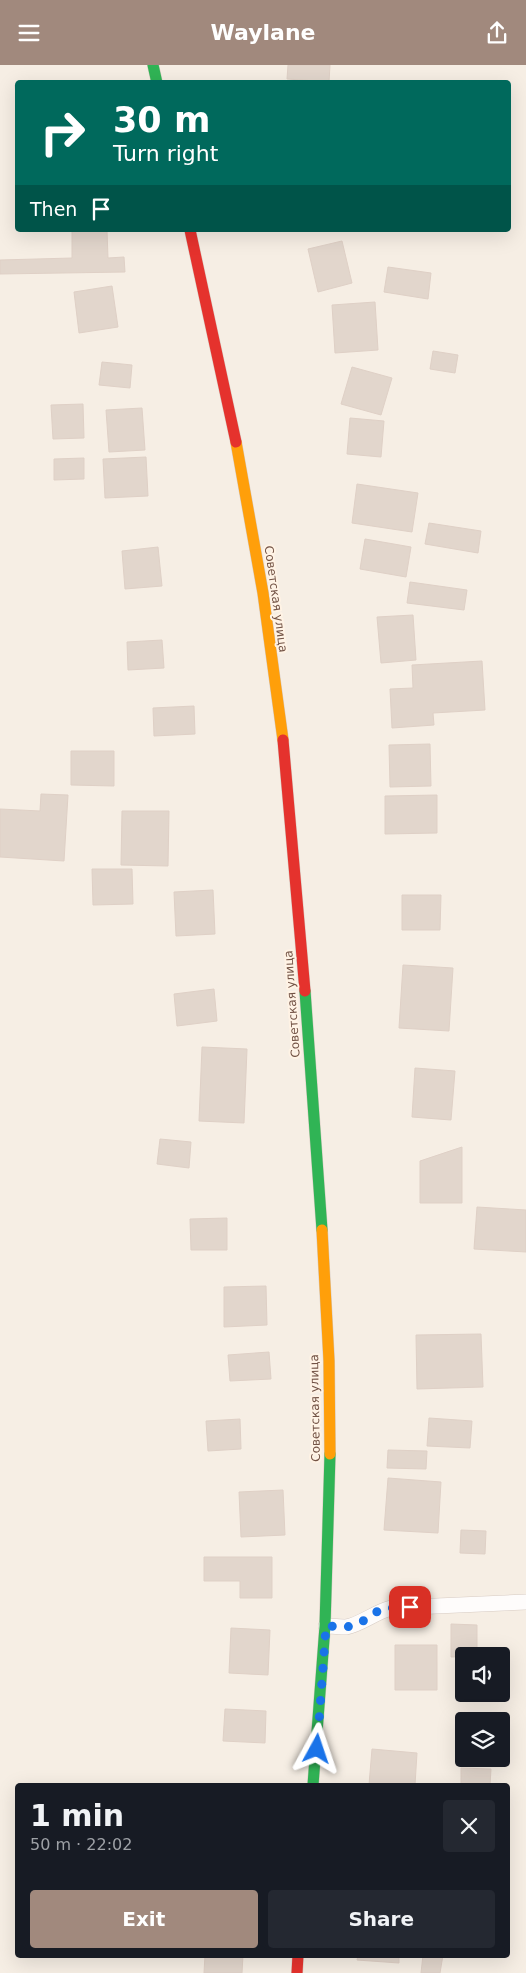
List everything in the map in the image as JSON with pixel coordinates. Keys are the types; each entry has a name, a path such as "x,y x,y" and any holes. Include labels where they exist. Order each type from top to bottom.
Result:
{"main road":[{"path":"153,65 156,80"},
{"name":"Советская улица","path":"190,232 247,503 262,586 292,821 316,1146 329,1362 330,1484 326,1626 313,1783"},
{"path":"297,1973 298,1958"}],"lane":[{"path":"326,1626 347,1627 360,1623 378,1611 391,1608 526,1602"}],"building":[{"path":"288,65 330,65 329,80 287,79"},
{"path":"72,232 107,232 108,258 124,257 125,272 0,274 0,260 72,258"},
{"path":"342,241 352,283 318,292 308,249"},
{"path":"388,267 431,273 428,299 384,292"},
{"path":"112,286 118,327 79,333 74,292"},
{"path":"375,302 378,350 335,353 332,305"},
{"path":"433,351 458,355 455,373 430,369"},
{"path":"102,362 132,365 130,388 99,385"},
{"path":"352,367 392,378 381,415 341,404"},
{"path":"83,404 84,438 53,439 51,405"},
{"path":"142,408 145,450 109,452 106,410"},
{"path":"350,418 384,421 381,457 347,454"},
{"path":"146,457 148,496 105,498 103,459"},
{"path":"84,458 84,479 54,480 54,459"},
{"path":"357,484 418,493 412,532 352,523"},
{"path":"429,523 481,531 478,553 425,544"},
{"path":"365,539 411,547 406,577 360,569"},
{"path":"158,547 162,586 125,589 122,551"},
{"path":"410,582 467,590 464,610 407,603"},
{"path":"413,615 416,660 381,663 377,617"},
{"path":"162,640 164,668 128,670 127,642"},
{"path":"482,661 485,710 433,713 434,725 392,728 390,689 413,688 412,665"},
{"path":"194,706 195,734 154,736 153,708"},
{"path":"430,744 431,786 390,787 389,745"},
{"path":"71,751 114,751 114,786 71,785"},
{"path":"41,794 68,795 64,861 0,857 0,809 40,811"},
{"path":"437,795 437,833 385,834 385,796"},
{"path":"122,811 169,811 168,866 121,865"},
{"path":"92,869 132,869 133,904 93,905"},
{"path":"213,890 215,934 176,936 174,892"},
{"path":"402,895 441,895 440,930 402,930"},
{"path":"403,965 453,968 449,1031 399,1028"},
{"path":"214,989 217,1021 177,1026 174,994"},
{"path":"202,1047 247,1049 244,1123 199,1121"},
{"path":"415,1068 455,1071 451,1120 412,1117"},
{"path":"160,1139 191,1142 189,1168 157,1164"},
{"path":"462,1147 462,1203 420,1203 420,1161"},
{"path":"477,1207 526,1210 526,1252 474,1249"},
{"path":"227,1218 227,1250 191,1250 190,1219"},
{"path":"266,1286 267,1325 224,1327 224,1287"},
{"path":"481,1334 483,1387 417,1389 416,1335"},
{"path":"269,1352 271,1379 230,1381 228,1355"},
{"path":"429,1418 472,1421 470,1448 427,1446"},
{"path":"240,1419 241,1449 208,1451 206,1421"},
{"path":"388,1450 427,1451 426,1469 387,1468"},
{"path":"388,1478 441,1482 438,1533 384,1530"},
{"path":"283,1490 285,1535 241,1537 239,1492"},
{"path":"461,1530 486,1531 485,1554 460,1553"},
{"path":"204,1557 272,1557 272,1598 240,1598 240,1581 204,1581"},
{"path":"451,1624 477,1625 477,1647 455,1647 455,1657 451,1657"},
{"path":"231,1628 270,1630 268,1675 229,1673"},
{"path":"395,1645 437,1645 437,1690 395,1690"},
{"path":"225,1709 266,1711 265,1743 223,1741"},
{"path":"372,1749 417,1753 415,1783 369,1783"},
{"path":"461,1768 491,1769 490,1783 461,1783"},
{"path":"205,1958 243,1958 242,1973 204,1973"},
{"path":"357,1958 399,1958 399,1963 357,1960"},
{"path":"423,1958 442,1958 440,1973 421,1973"}],"traffic: fast":[{"path":"153,65 156,80"},
{"path":"305,991 322,1230"},
{"path":"313,1783 325,1626 330,1454"}],"traffic: slow":[{"path":"236,442 263,593 283,740"},
{"path":"322,1230 329,1361 330,1454"}],"traffic: jam":[{"path":"190,232 236,442"},
{"path":"283,740 305,991"},
{"path":"297,1973 298,1958"}],"route":[{"path":"317,1749 326,1626 347,1627 360,1623 378,1611 410,1607"}]}
